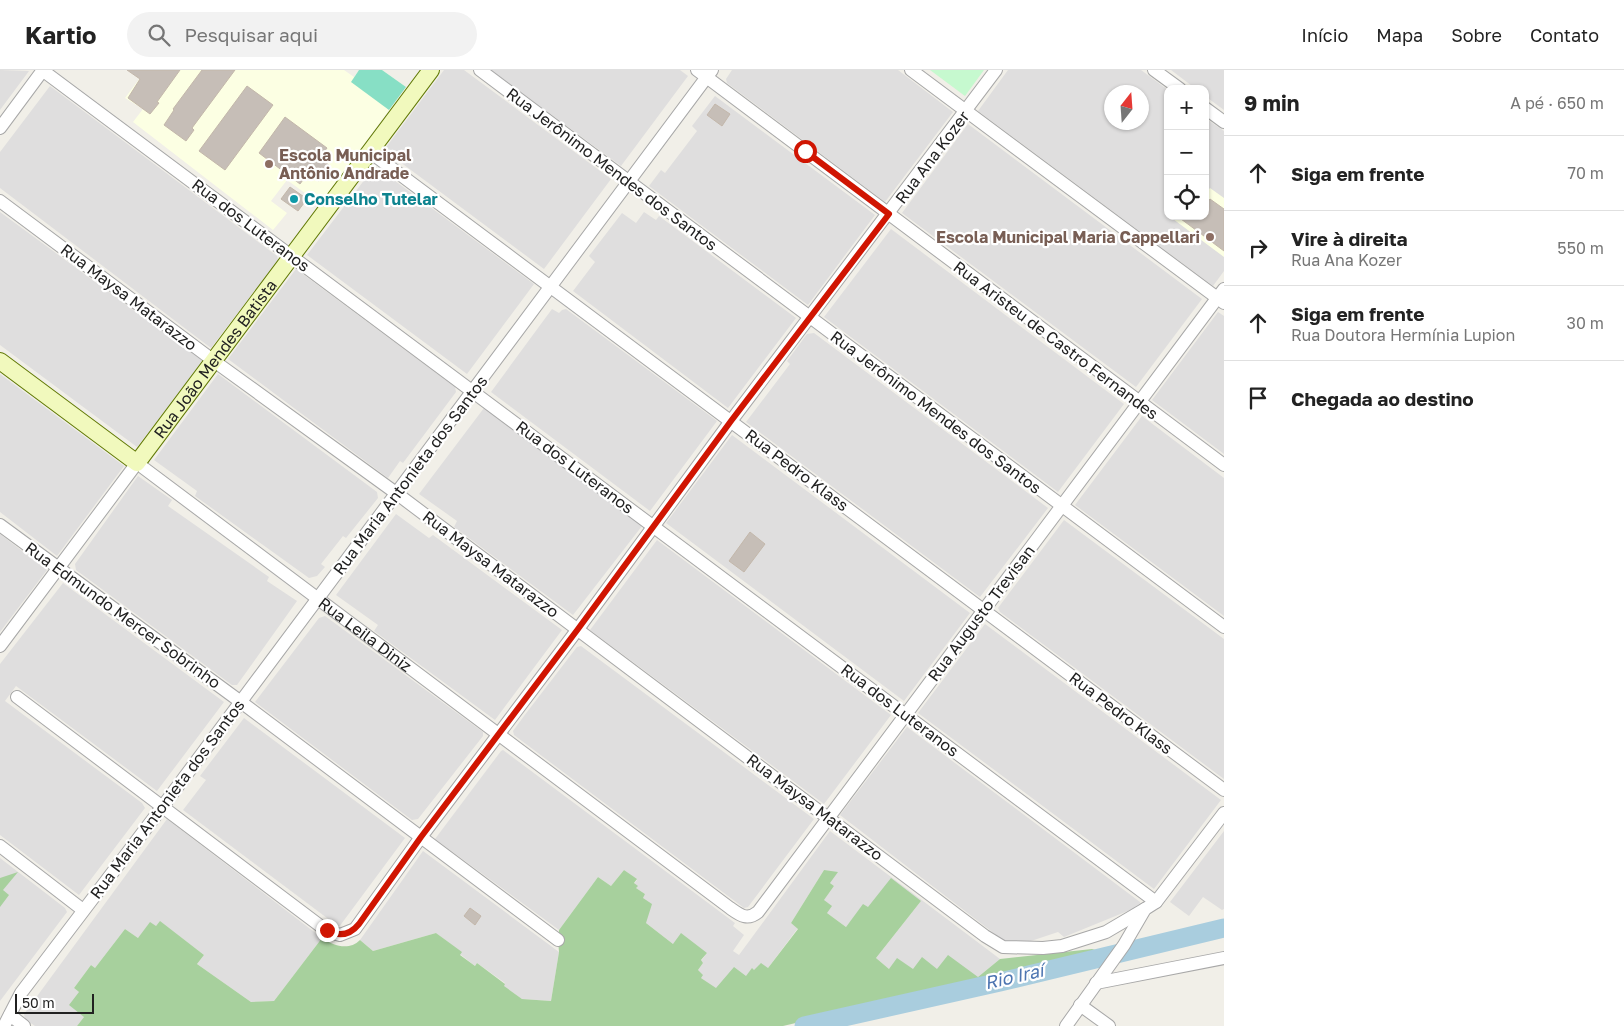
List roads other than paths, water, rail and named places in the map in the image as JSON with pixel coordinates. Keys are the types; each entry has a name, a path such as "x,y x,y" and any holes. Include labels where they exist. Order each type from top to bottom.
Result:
{"street":[{"path":"0,128 42,70"},
{"name":"Rua dos Luteranos","path":"42,70 905,714 1151,905"},
{"name":"Rua João Mendes Batista","path":"0,646 431,70"},
{"name":"Rua Jerônimo Mendes dos Santos","path":"480,70 1224,627"},
{"path":"911,70 1222,297"},
{"name":"Rua Ana Kozer","path":"163,806 327,930 334,934 345,934 355,929 421,837 578,629 731,421 996,70"},
{"path":"1154,70 1175,85"},
{"name":"Rua Maria Antonieta dos Santos","path":"7,1020 21,993 473,391 628,181 705,72"},
{"name":"Rua Aristeu de Castro Fernandes","path":"705,72 889,214 1224,465"},
{"path":"1209,111 1224,122"},
{"name":"Rua Pedro Klass","path":"370,152 1224,790"},
{"name":"Rua Maysa Matarazzo","path":"0,201 214,361 396,493 985,936 1003,947 1043,948 1062,946 1106,932 1151,905"},
{"name":"Rua Augusto Trevisan","path":"730,908 745,917 752,916 758,912 1061,506 1222,297"},
{"name":"Rua Leila Diniz","path":"0,361 319,598 730,908"},
{"name":"Rua Edmundo Mercer Sobrinho","path":"0,525 241,702 558,940"},
{"path":"17,697 163,806"},
{"path":"1066,1026 1151,905 1224,813"},
{"path":"0,846 83,910"},
{"path":"1096,983 1224,958"},
{"path":"1080,1005 1109,1026"},
{"path":"7,1020 24,1026"}],"waterway":[{"name":"Rio Iraí","path":"804,1026 1000,982 1224,928"}],"place":[{"name":"Escola Municipal Antônio Andrade","path":"269,164"},
{"name":"Conselho Tutelar","path":"294,199"},
{"name":"Escola Municipal Maria Cappellari","path":"1210,237"}]}
